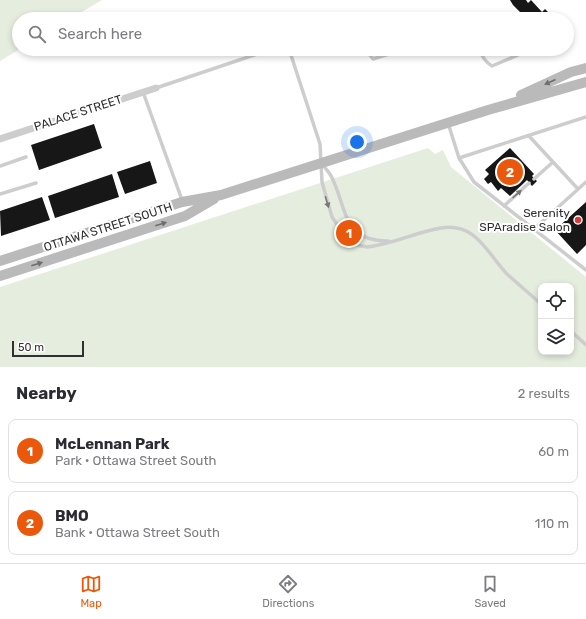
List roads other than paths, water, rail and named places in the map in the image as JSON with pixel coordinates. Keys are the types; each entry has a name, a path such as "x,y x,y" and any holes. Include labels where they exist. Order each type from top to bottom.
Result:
{"main road":[{"name":"OTTAWA STREET SOUTH","path":"488,110 571,72 586,68"},
{"name":"OTTAWA STREET SOUTH","path":"0,261 182,202 221,195 322,164 448,122 586,82"},
{"name":"OTTAWA STREET SOUTH","path":"0,276 184,216 221,195"}],"street":[{"name":"PALACE STREET","path":"0,139 156,88"}],"lane":[{"path":"156,88 251,56"},
{"path":"291,56 320,144 322,182 330,211 338,228 346,238 362,247 373,246 443,228 468,231 484,245 506,273 538,301"},
{"path":"371,56 373,59 383,56"},
{"path":"482,56 486,62 492,66 516,56"},
{"path":"143,92 182,202"},
{"path":"459,158 586,117"},
{"path":"448,122 459,158 474,182 586,270"},
{"path":"529,136 578,189"},
{"path":"0,166 26,157"},
{"path":"534,179 553,162"},
{"path":"322,164 333,179 344,213 351,226 356,231 369,238 391,241"},
{"path":"534,229 586,182"},
{"path":"0,194 36,183"},
{"path":"504,206 530,183"},
{"path":"574,334 586,345"}],"place":[{"name":"BMO","path":"510,172"},
{"name":"Serenity SPAradise Salon","path":"578,220"},
{"name":"McLennan Park","path":"349,233"}]}
